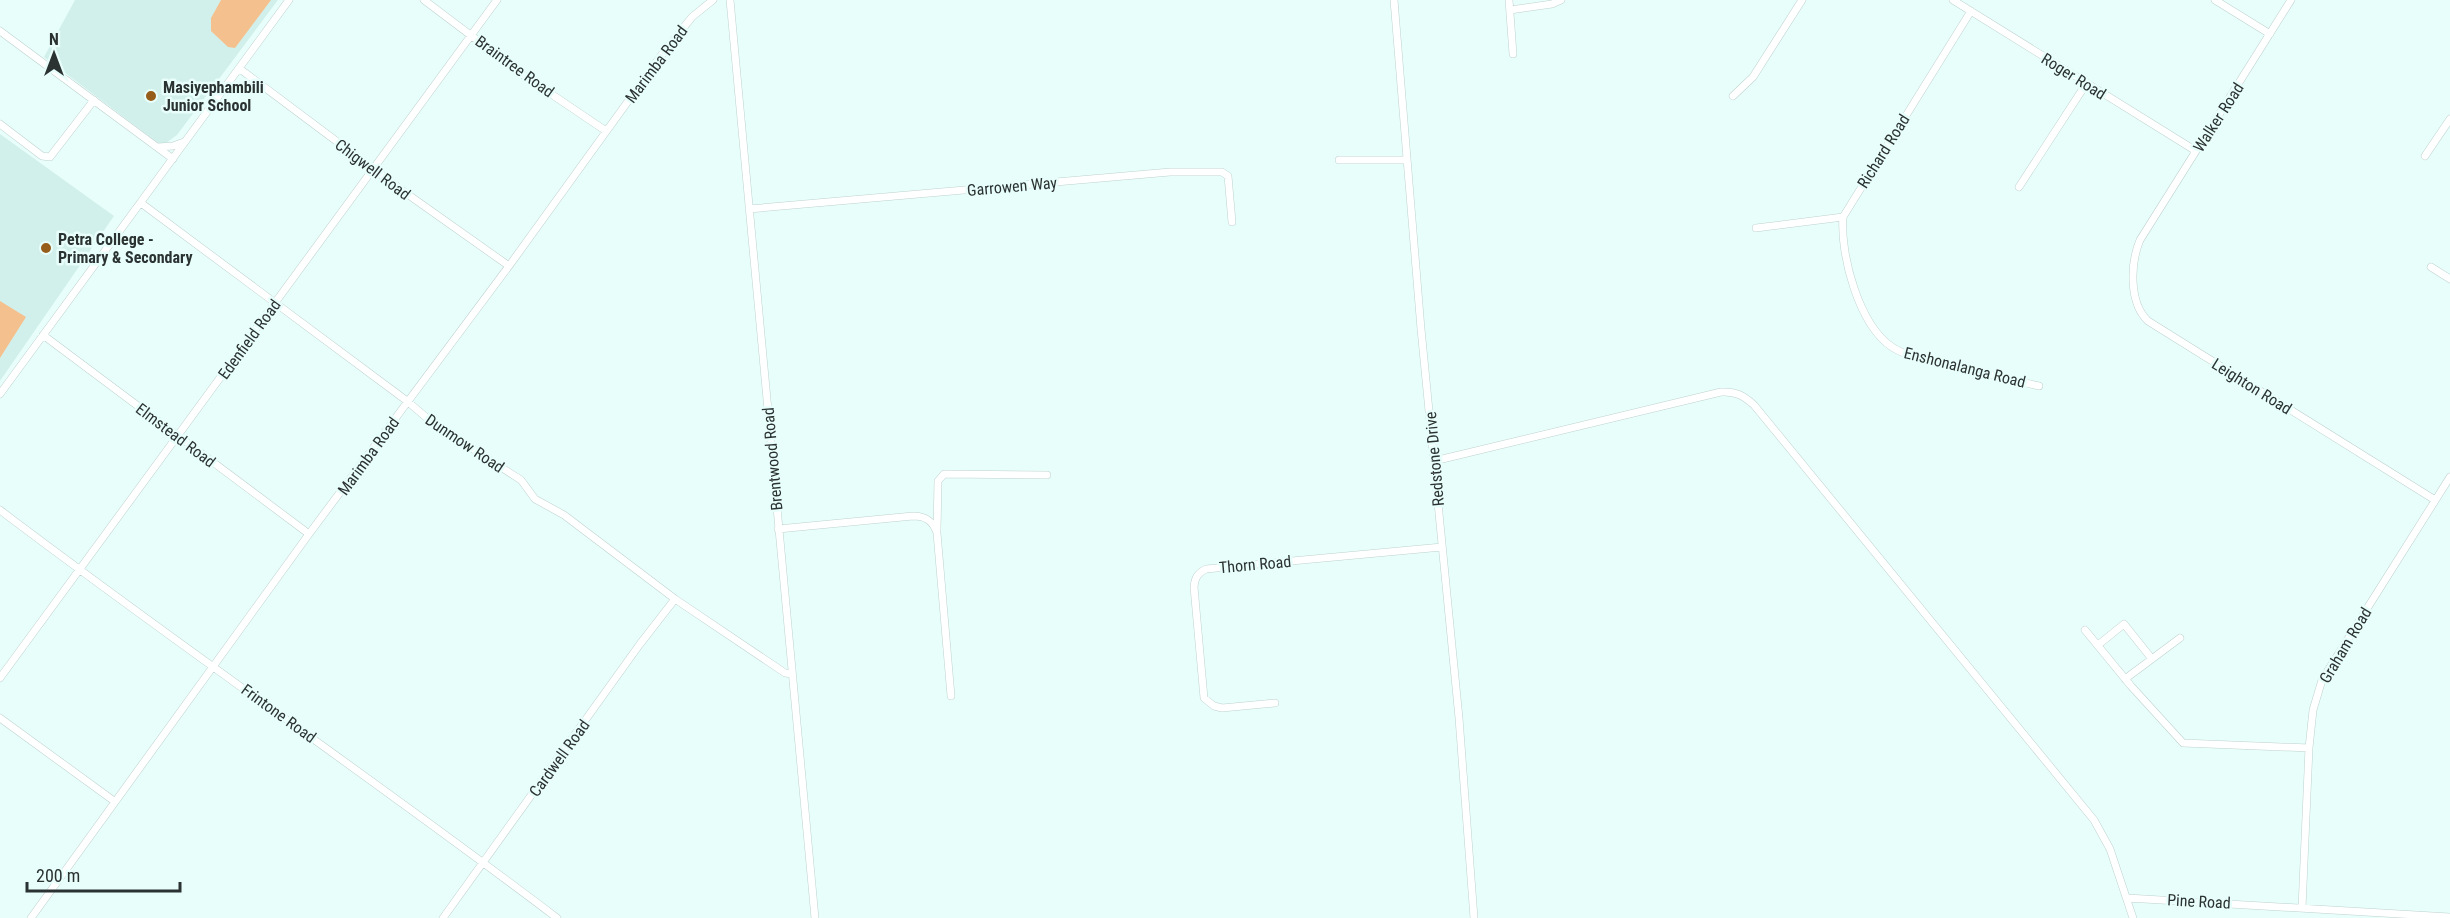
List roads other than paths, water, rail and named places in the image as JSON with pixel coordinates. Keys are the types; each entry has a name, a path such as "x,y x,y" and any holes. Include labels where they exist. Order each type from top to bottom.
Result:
{"street":[{"path":"0,394 289,0"},
{"name":"Braintree Road","path":"424,0 526,77 606,131"},
{"name":"Edenfield Road","path":"0,678 497,0"},
{"name":"Marimba Road","path":"31,918 309,534 509,266 606,131 692,17 713,0"},
{"name":"Brentwood Road","path":"730,0 814,918"},
{"name":"Redstone Drive","path":"1394,0 1406,160 1459,718 1474,918"},
{"path":"1509,0 1513,54"},
{"path":"1510,10 1552,4 1562,0"},
{"path":"1733,96 1753,77 1802,0"},
{"name":"Roger Road","path":"1953,0 2196,151"},
{"path":"2215,0 2270,34"},
{"name":"Walker Road","path":"2144,234 2291,0"},
{"name":"Richard Road","path":"1843,217 1971,11"},
{"path":"0,31 173,159"},
{"name":"Chigwell Road","path":"240,69 444,221 509,266"},
{"path":"2019,187 2086,84"},
{"path":"0,124 42,156 50,157 94,99"},
{"path":"2425,156 2450,119"},
{"path":"158,147 173,146 184,142"},
{"path":"1339,160 1406,160"},
{"name":"Garrowen Way","path":"749,209 1170,172 1222,172 1228,176 1232,222"},
{"name":"Dunmow Road","path":"141,203 408,401 434,424 521,480 535,499 564,514 675,599 785,673 792,674"},
{"path":"1756,228 1843,217"},
{"name":"Enshonalanga Road","path":"1843,217 1843,237 1851,280 1864,310 1885,341 1905,354 2039,386"},
{"name":"Leighton Road","path":"2144,234 2136,253 2134,283 2141,315 2435,500"},
{"path":"2431,267 2450,279"},
{"name":"Elmstead Road","path":"43,335 309,534"},
{"path":"1434,461 1721,392 1736,393 1742,396 1754,405 2094,820 2110,849 2133,918"},
{"path":"951,696 937,533 938,481 944,474 1047,475"},
{"name":"Graham Road","path":"2302,908 2309,748 2313,710 2322,680 2450,477"},
{"name":"Frintone Road","path":"0,510 79,570 484,862 557,918"},
{"path":"778,529 918,516 933,523 937,533"},
{"name":"Thorn Road","path":"1275,703 1222,708 1207,702 1204,698 1194,587 1201,571 1442,547"},
{"name":"Cardwell Road","path":"443,918 640,644 675,599"},
{"path":"2098,645 2124,624 2152,659"},
{"path":"2085,630 2125,679 2183,743 2309,748"},
{"path":"2125,679 2180,638"},
{"path":"0,718 114,801"},
{"name":"Pine Road","path":"2127,898 2450,917"}],"place":[{"name":"Masiyephambili Junior School","path":"151,96"},
{"name":"Petra College - Primary & Secondary","path":"46,248"}]}
